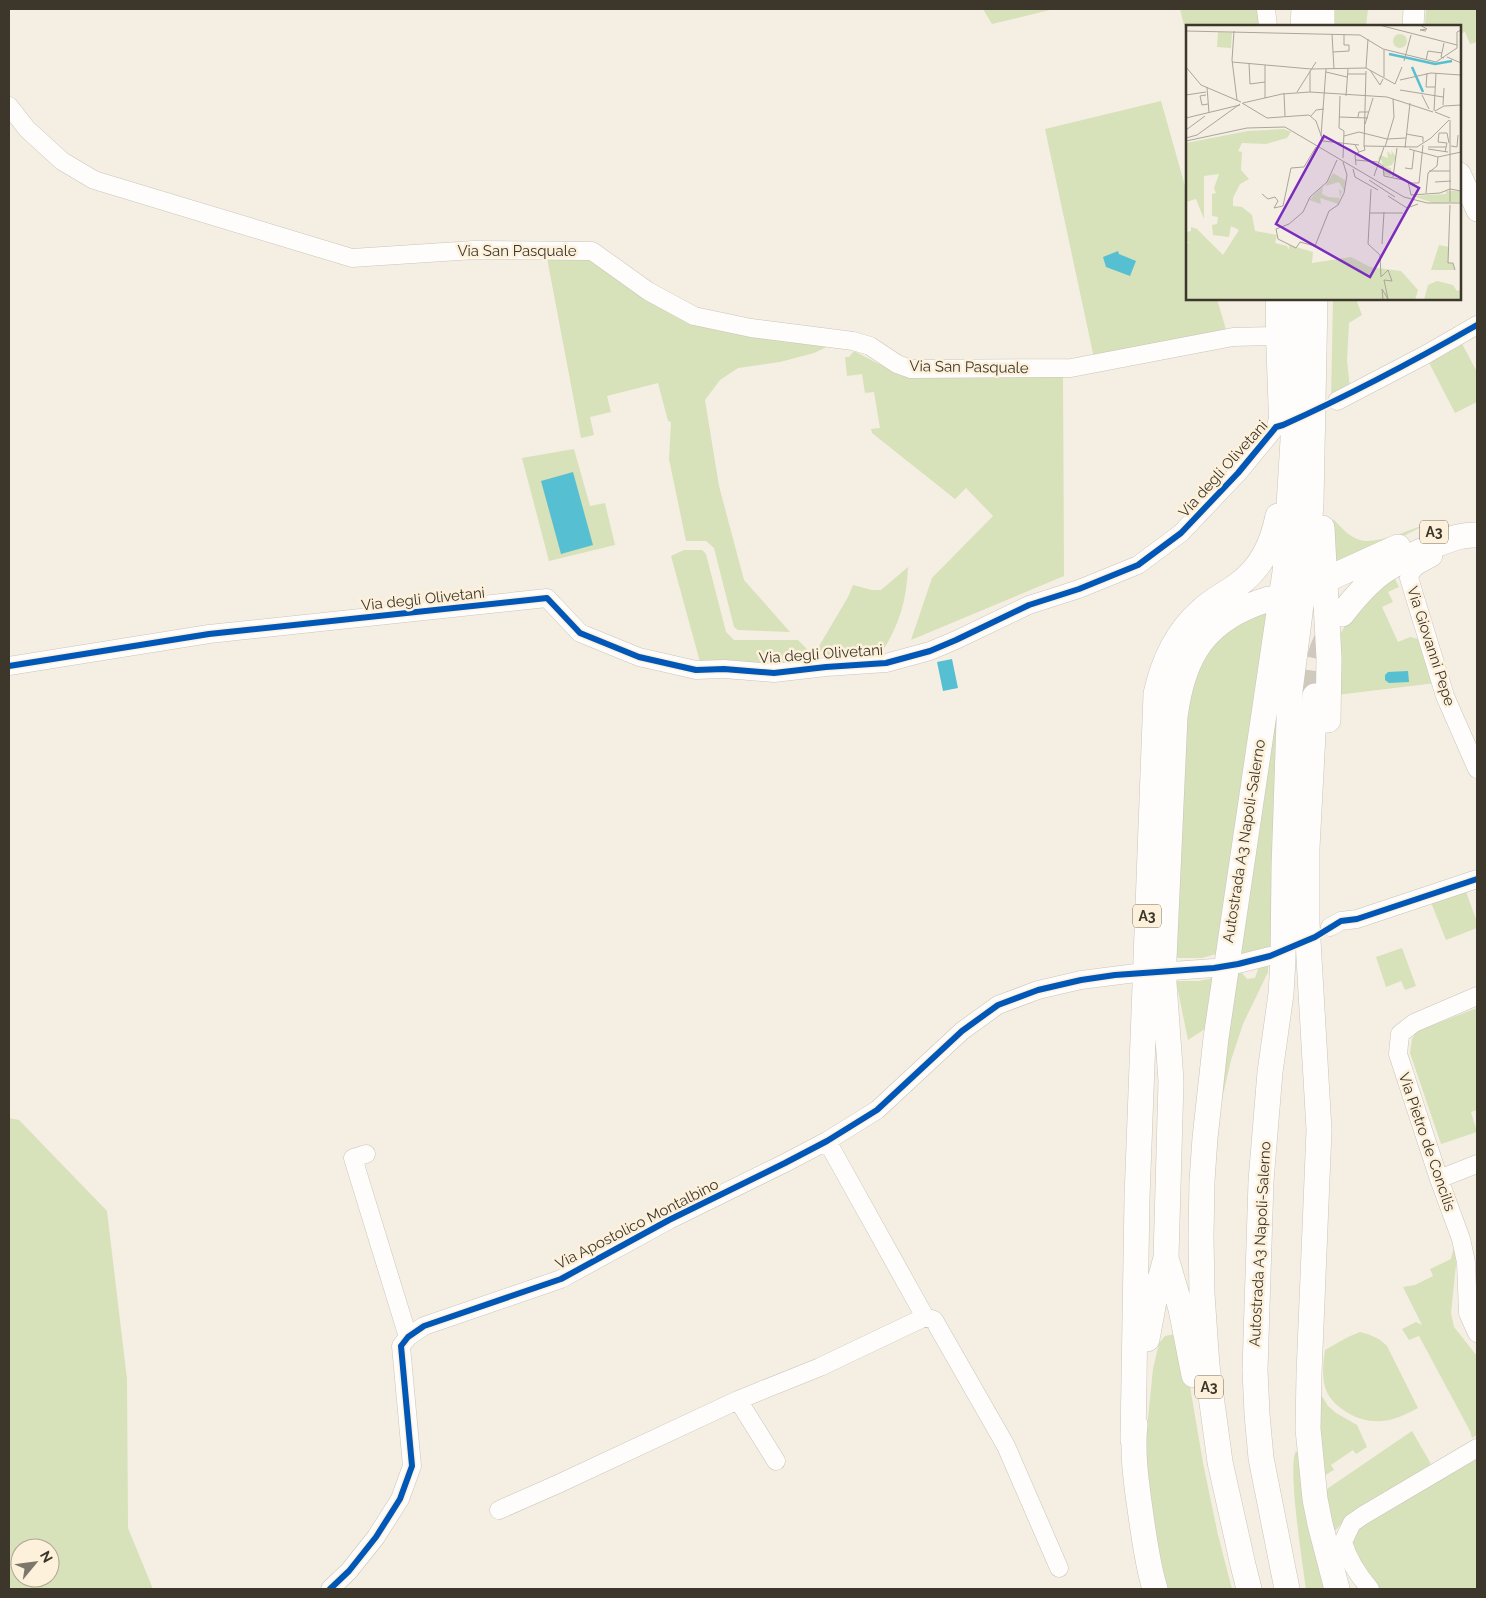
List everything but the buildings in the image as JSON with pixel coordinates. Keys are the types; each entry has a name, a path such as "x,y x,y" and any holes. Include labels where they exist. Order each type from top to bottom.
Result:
{"highway":[{"path":"1303,25 1304,9"},
{"path":"1322,9 1322,25"},
{"name":"Autostrada A3 Napoli-Salerno","path":"1250,1589 1220,1462 1207,1366 1200,1236 1205,1138 1216,1038 1285,572 1284,431 1296,300"},
{"name":"Autostrada A3 Napoli-Salerno","path":"1287,1589 1261,1458 1255,1370 1261,1182 1270,1072 1281,994 1276,958 1284,868 1289,715 1292,671 1306,566 1311,503 1315,300"},
{"path":"1308,909 1315,879 1324,815 1330,698 1322,530 1325,383 1321,300"},
{"name":"A3","path":"1155,1589 1147,1557 1133,1440 1137,1198 1156,694 1162,670 1178,637 1200,611 1240,584 1262,560 1275,531 1284,475 1284,431"},
{"name":"A3","path":"1332,576 1438,530 1454,525 1477,523"},
{"name":"A3","path":"1342,614 1368,583 1402,559 1459,536 1477,534"},
{"name":"A3","path":"1133,1440 1148,1330 1166,1258 1171,1081 1164,967 1174,727 1178,692 1183,674 1193,654 1210,632 1230,615 1255,603 1269,599"},
{"path":"1315,696 1307,848 1308,955 1319,1130 1308,1429 1317,1508 1337,1589"},
{"path":"1276,958 1307,848"},
{"name":"A3","path":"1166,1258 1189,1345 1222,1527 1243,1589"}],"main road":[{"path":"1413,25 1414,9"},
{"path":"1461,175 1477,211"}],"street":[{"path":"1266,9 1268,25"},
{"name":"Via San Pasquale","path":"9,106 27,129 62,161 94,180 352,258 474,250 592,251 648,291 694,316 751,328 853,341 870,346 897,364 911,369 1071,368 1233,337 1274,336"},
{"path":"1275,300 1274,336 1278,418 1284,431"},
{"path":"1337,401 1425,355 1477,325"},
{"name":"Via degli Olivetani","path":"9,666 209,634 547,598 580,633 639,657 696,670 724,669 774,674 886,664 930,651 1029,605 1079,589 1138,565 1188,526 1238,473 1284,431"},
{"name":"Via Giovanni Pepe","path":"1450,539 1439,554 1414,567 1409,578 1445,696 1477,769"},
{"path":"1330,927 1341,921 1357,919 1477,879"},
{"path":"1238,964 1276,958"},
{"path":"1172,971 1214,968"},
{"name":"Via Apostolico Montalbino","path":"408,1337 424,1326 561,1278 669,1220 827,1141 877,1110 962,1031 998,1005 1038,990 1081,980 1136,973"},
{"name":"Via Pietro de Concilis","path":"1477,996 1414,1023 1400,1034 1398,1054 1461,1240 1466,1262 1468,1313 1477,1333"},
{"path":"827,1141 925,1317 934,1320 1006,1446 1059,1568"},
{"path":"330,1589 349,1571 376,1537 400,1499 412,1466 401,1346 408,1337 353,1158 366,1154"},
{"path":"1439,1179 1477,1164"},
{"path":"499,1510 738,1400 820,1367 925,1317"},
{"path":"738,1400 776,1461"},
{"path":"1370,1589 1359,1576 1346,1554 1343,1542 1352,1524 1362,1516 1477,1448"}],"green space":[{"path":"983,9 1054,9 992,24"},
{"path":"1180,9 1258,9 1261,25 1186,25 1186,33"},
{"path":"1333,9 1368,9 1366,25 1333,25"},
{"path":"1426,9 1477,9 1477,42 1470,44 1465,32 1461,34 1461,25 1425,25"},
{"path":"1161,101 1186,189 1186,300 1217,300 1227,333 1094,358 1045,129"},
{"path":"547,258 590,258 703,327 833,344 814,353 780,362 738,368 720,380 705,400 719,486 744,580 790,632 738,630 734,627 714,548 706,541 686,541 669,459 671,422 668,421 658,383 607,396 611,412 590,417 594,435 581,438"},
{"path":"1333,300 1356,300 1362,315 1349,323 1347,360 1350,389 1331,399"},
{"path":"1458,336 1477,372 1477,402 1455,413 1425,355"},
{"path":"854,351 902,376 952,373 1063,374 1064,576 911,640 932,578 993,516 966,488 955,499 872,433 871,429 880,428 874,392 865,393 862,374 847,376 845,357 849,357"},
{"path":"574,449 590,506 605,503 615,545 549,561 522,458"},
{"path":"1333,519 1352,537 1367,541 1386,538 1431,522 1337,570"},
{"path":"684,550 702,550 706,554 726,632 734,640 798,640 813,655 809,660 780,665 700,662 671,556"},
{"path":"908,567 906,590 901,612 893,633 881,653 827,657 818,648 853,585 872,590 881,590"},
{"path":"1394,577 1399,587 1388,592 1393,602 1382,607 1398,642 1410,637 1422,640 1436,683 1336,695 1340,635 1357,610"},
{"path":"1269,608 1216,954 1202,958 1172,958 1186,724 1194,679 1210,649 1233,625"},
{"path":"1273,710 1281,711 1271,949 1253,957 1237,953"},
{"path":"1465,889 1477,922 1477,928 1446,940 1430,900"},
{"path":"1402,948 1416,986 1405,990 1401,981 1386,987 1376,957"},
{"path":"1268,961 1268,972 1243,1024 1231,1060 1222,1099 1220,1099 1234,974 1241,972 1247,979 1255,978 1258,969"},
{"path":"1213,978 1205,1029 1188,1040 1176,981 1199,981"},
{"path":"1477,1008 1477,1110 1471,1112 1477,1132 1441,1144 1410,1053 1412,1039 1417,1031"},
{"path":"9,1118 19,1120 107,1211 127,1379 128,1528 153,1589 9,1589"},
{"path":"1455,1243 1456,1265 1451,1313 1454,1327 1477,1356 1477,1435 1472,1438 1419,1336 1409,1340 1402,1329 1416,1322 1422,1325 1403,1287 1415,1285 1433,1276 1430,1269 1451,1259"},
{"path":"1360,1332 1375,1337 1387,1346 1418,1408 1391,1419 1373,1421 1364,1420 1352,1415 1332,1400 1323,1378 1325,1350"},
{"path":"1175,1334 1184,1351 1203,1463 1218,1535 1232,1589 1167,1589 1164,1580 1153,1518 1145,1448 1153,1369 1159,1343 1165,1336"},
{"path":"1317,1388 1328,1406 1357,1425 1367,1447 1356,1454 1353,1450 1331,1465 1334,1470 1320,1478"},
{"path":"1412,1431 1431,1464 1347,1518 1333,1533 1324,1491"},
{"path":"1296,1451 1298,1453 1301,1476 1327,1589 1306,1589 1294,1495 1293,1476"},
{"path":"1477,1457 1477,1589 1380,1589 1365,1572 1351,1543 1358,1529"}],"water":[{"path":"1118,251 1119,254 1136,261 1130,276 1106,267 1103,257"},
{"path":"573,472 593,545 561,554 541,481"},
{"path":"952,659 958,688 943,691 937,662"},
{"path":"1408,671 1409,682 1389,683 1385,680 1385,675 1388,672"}],"tunnel":[{"path":"1315,696 1319,659 1327,638"}],"cycle path":[{"path":"9,666 209,634 547,598 580,633 639,657 696,670 724,669 774,673 886,663 930,651 1029,605 1079,589 1138,565 1181,533 1238,473 1276,427 1357,390 1477,325"},
{"path":"330,1589 349,1571 376,1537 400,1499 412,1466 401,1346 408,1337 424,1326 561,1279 669,1220 827,1141 877,1110 962,1031 998,1005 1038,990 1081,980 1115,975 1214,968 1270,956 1315,937 1341,921 1357,919 1477,879"}]}
